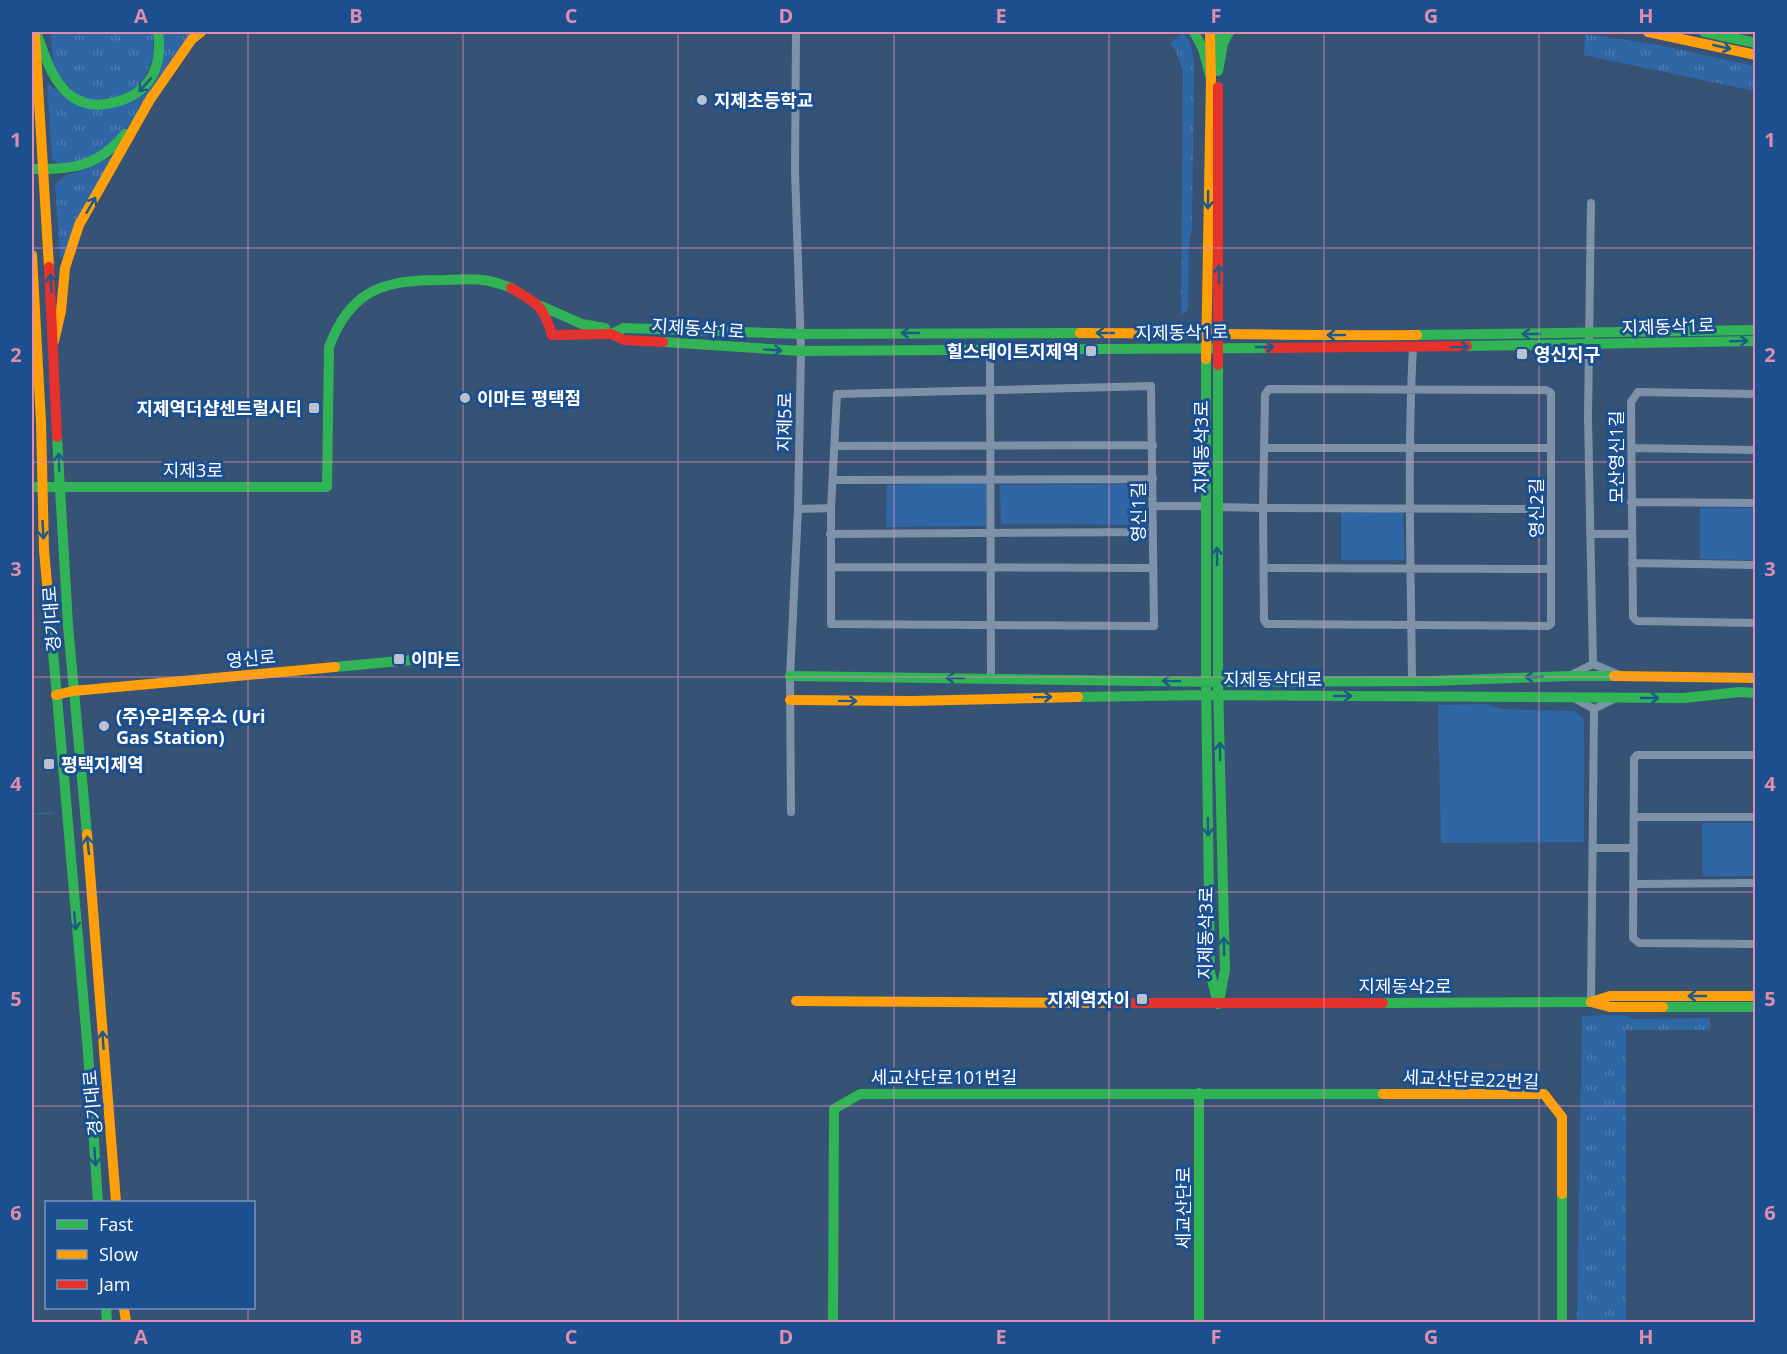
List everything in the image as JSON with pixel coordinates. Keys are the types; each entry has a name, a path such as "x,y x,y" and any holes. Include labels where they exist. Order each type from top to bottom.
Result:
{"main road":[{"path":"35,32 52,71 62,86 74,97 87,104 107,105 143,90 154,75 161,43 159,32"},
{"name":"경기대로","path":"35,32 73,691 90,866 116,1201"},
{"path":"32,170 74,168 103,157 121,140 192,39 201,32"},
{"path":"1194,32 1214,75"},
{"name":"지제동삭3로","path":"1210,32 1214,75 1219,333 1211,507"},
{"name":"지제동삭3로","path":"1217,32 1206,348 1213,695 1210,972 1218,1004"},
{"path":"1214,75 1223,43 1229,32"},
{"path":"1648,32 1755,55"},
{"path":"1704,32 1755,43"},
{"path":"54,341 61,311 65,268 79,225 152,96"},
{"name":"경기대로","path":"32,255 41,422 36,487 44,550 88,1052 98,1201"},
{"name":"지제동삭1로","path":"327,487 329,347 337,326 360,299 383,286 407,280 485,279 510,287 534,302 545,313 552,335 611,334 624,328 800,334 1219,333 1755,340"},
{"path":"534,302 582,324 624,328"},
{"name":"지제동삭1로","path":"611,334 624,340 801,351 1413,347 1755,330"},
{"name":"지제3로","path":"36,487 327,487"},
{"name":"영신로","path":"56,695 73,691 432,658"},
{"name":"지제동삭대로","path":"790,676 1212,682 1412,681 1570,676 1755,678"},
{"name":"지제동삭대로","path":"790,700 911,701 1213,695 1684,699 1739,692 1755,693"},
{"name":"지제동삭2로","path":"1592,1002 1610,996 1755,996"},
{"name":"지제동삭2로","path":"796,1001 1218,1004 1592,1002 1610,1007 1755,1007"},
{"name":"세교산단로101번길","path":"833,1323 834,1109 860,1094 1199,1093"},
{"name":"세교산단로","path":"1199,1093 1199,1323"},
{"name":"세교산단로22번길","path":"1199,1093 1544,1094 1562,1117 1562,1323"}],"street":[{"name":"지제5로","path":"791,812 790,676 798,508 801,351 795,171 796,32"},
{"path":"1591,203 1588,417 1593,664"},
{"path":"1412,681 1410,509 1413,347"},
{"path":"990,350 991,678"},
{"name":"영신1길","path":"1151,386 1154,626 831,624 830,534 837,394 991,390 1151,386"},
{"name":"영신2길","path":"1269,389 1411,389 1548,390 1551,393 1551,624 1548,626 1267,624 1264,620 1263,508 1265,395 1269,389"},
{"name":"모산영신1길","path":"1755,394 1638,392 1631,402 1633,617 1637,621 1755,623"},
{"path":"835,446 1153,445"},
{"path":"1264,448 1551,448"},
{"path":"1631,448 1755,450"},
{"path":"833,480 1153,479"},
{"path":"1631,502 1755,503"},
{"path":"1153,506 1551,509"},
{"path":"798,508 831,508"},
{"path":"830,534 1153,532"},
{"path":"1590,534 1632,534"},
{"path":"1632,563 1755,565"},
{"path":"831,567 1154,568"},
{"path":"1264,568 1551,569"},
{"path":"1570,676 1593,664"},
{"path":"1593,664 1623,677"},
{"path":"1574,698 1594,709"},
{"path":"1594,709 1615,698"},
{"path":"1592,1002 1594,709"},
{"path":"1755,755 1637,755 1634,759 1633,938 1639,943 1755,944"},
{"path":"1634,817 1755,817"},
{"path":"1593,848 1634,848"},
{"path":"1634,884 1755,883"}],"green space":[{"path":"50,32 153,32 154,55 145,76 137,87 122,96 86,100 75,93 54,69"},
{"path":"161,32 194,32 130,124 99,156 64,165 52,160 47,85 49,84 69,101 143,94"},
{"path":"1184,33 1191,44 1194,63 1192,230 1189,242 1188,309 1181,316 1183,73 1176,51 1170,43"},
{"path":"1585,34 1654,44 1755,66 1755,91 1584,55"},
{"path":"112,157 63,257 60,258 55,185 66,175 88,169"},
{"path":"986,483 986,526 886,527 887,485"},
{"path":"1141,484 1143,525 1001,524 1000,485"},
{"path":"1700,508 1754,508 1756,557 1753,560 1700,559"},
{"path":"1341,511 1403,511 1405,560 1341,560"},
{"path":"1486,704 1501,709 1574,711 1584,719 1584,842 1441,843 1438,705"},
{"path":"1702,823 1755,823 1755,876 1703,876"},
{"path":"1625,1015 1632,1019 1710,1018 1710,1030 1626,1030 1626,1322 1577,1322 1582,1016"}],"waterway":[{"path":"32,814 53,813"}],"traffic: fast":[{"path":"36,32 49,67 64,90 79,101 97,105 120,101 142,89 155,70 158,59 158,32"},
{"path":"1194,32 1203,49 1211,79"},
{"path":"1217,32 1217,54"},
{"path":"1218,71 1223,43 1229,32"},
{"path":"1704,32 1756,43"},
{"path":"32,169 60,169 94,160 105,154 125,134"},
{"path":"32,487 327,487 329,347 338,327 359,300 372,291 387,286 422,280 477,280 511,288"},
{"path":"541,306 582,324 605,328"},
{"path":"611,334 624,328 800,334 1080,333"},
{"path":"1417,335 1756,330"},
{"path":"1467,346 1756,341"},
{"path":"663,342 801,351 1269,348"},
{"path":"1206,359 1206,681 1210,972 1218,1004"},
{"path":"1218,365 1218,682 1225,970 1219,1001"},
{"path":"57,437 68,625 87,834"},
{"path":"50,617 88,1052 98,1201"},
{"path":"335,667 432,658"},
{"path":"790,676 1218,682 1432,681 1614,676"},
{"path":"1078,697 1207,695 1684,698 1739,692 1756,693"},
{"path":"1383,1003 1591,1002"},
{"path":"1663,1007 1756,1007"},
{"path":"1199,1093 1199,1322"},
{"path":"833,1322 834,1109 860,1094 1383,1094"},
{"path":"1562,1194 1562,1322"},
{"path":"106,1309 107,1322"}],"traffic: slow":[{"path":"147,104 192,39 201,32"},
{"path":"1206,359 1210,32"},
{"path":"1648,32 1756,55"},
{"path":"35,36 49,267"},
{"path":"54,341 61,311 65,268 79,225 152,96"},
{"path":"32,255 41,422 44,550 50,617"},
{"path":"32,293 34,304"},
{"path":"1080,333 1417,335"},
{"path":"56,695 73,691 335,667"},
{"path":"1614,676 1756,678"},
{"path":"790,700 911,701 1078,697"},
{"path":"87,834 116,1201"},
{"path":"1663,1007 1610,1007 1591,1002 1610,996 1756,996"},
{"path":"796,1001 1111,1003"},
{"path":"1383,1094 1544,1094 1562,1117 1562,1194"},
{"path":"124,1309 126,1322"}],"traffic: jam":[{"path":"1218,87 1218,365"},
{"path":"49,267 57,437"},
{"path":"511,288 538,306 552,335 611,334 624,340 663,342"},
{"path":"1269,348 1467,346"},
{"path":"1111,1003 1383,1003"}],"place":[{"name":"지제초등학교","path":"702,100"},
{"name":"힐스테이트지제역","path":"1091,351"},
{"name":"영신지구","path":"1522,354"},
{"name":"이마트 평택점","path":"465,398"},
{"name":"지제역더샵센트럴시티","path":"314,408"},
{"name":"이마트","path":"399,659"},
{"name":"(주)우리주유소 (Uri Gas Station)","path":"104,726"},
{"name":"평택지제역","path":"49,764"},
{"name":"지제역자이","path":"1142,999"}]}
